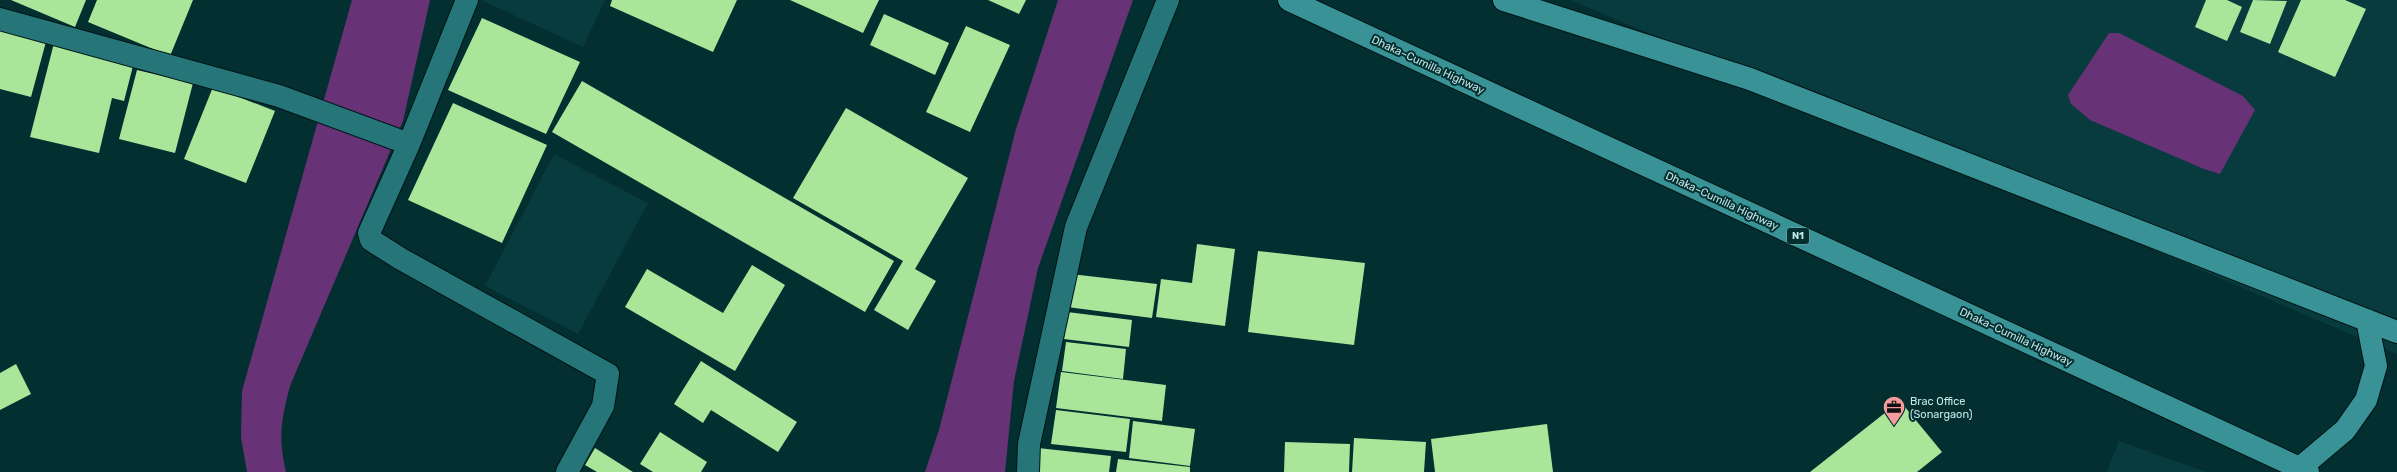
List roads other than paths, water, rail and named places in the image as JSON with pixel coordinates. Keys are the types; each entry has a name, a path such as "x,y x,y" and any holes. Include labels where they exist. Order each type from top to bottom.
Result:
{"highway":[{"name":"Dhaka–Cumilla Highway","path":"1288,0 2304,470"},
{"path":"1504,0 1750,79 2397,332"},
{"path":"2304,470 2345,430 2366,400 2376,366 2367,320"}],"street":[{"path":"467,0 409,144 369,233 371,240 401,259 608,374 603,406 567,472"},
{"path":"1028,472 1029,444 1053,326 1076,227 1168,0"},
{"path":"0,19 279,96 409,144"}],"place":[{"name":"Brac Office (Sonargaon)","path":"1894,426"}]}
